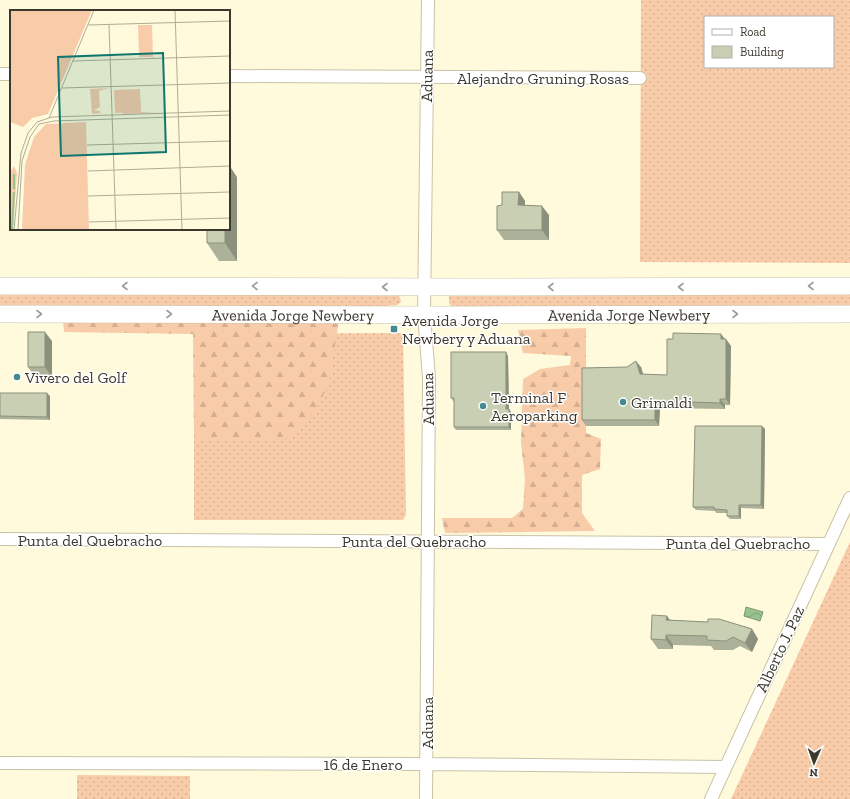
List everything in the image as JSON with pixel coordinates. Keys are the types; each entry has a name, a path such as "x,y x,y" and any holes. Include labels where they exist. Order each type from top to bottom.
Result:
{"main road":[{"name":"Avenida Jorge Newbery","path":"0,286 850,286"},
{"name":"Avenida Jorge Newbery","path":"0,314 850,314"}],"street":[{"name":"Aduana","path":"426,799 429,378 424,315 424,287 428,0"},
{"name":"Alejandro Gruning Rosas","path":"230,76 640,78"},
{"name":"Alberto J. Paz","path":"710,799 850,498"},
{"name":"Punta del Quebracho","path":"0,539 829,544"},
{"name":"16 de Enero","path":"0,763 426,764 726,767"}],"green space":[{"path":"641,0 850,0 850,263 640,262"},
{"path":"0,292 397,294 400,297 401,302 397,305 386,306 0,306"},
{"path":"453,293 850,295 850,308 451,306 449,303 449,296"},
{"path":"63,319 339,320 329,384 316,409 288,438 261,440 194,440 193,334 64,332"},
{"path":"586,328 586,433 601,439 600,469 582,475 582,513 595,531 445,533 442,518 512,518 523,509 525,478 521,443 523,379 540,369 570,365 571,356 523,353 518,330"},
{"path":"402,333 406,515 403,520 194,520 194,334"},
{"path":"850,542 850,799 731,799"},
{"path":"77,775 190,776 190,799 77,799"}],"water":[{"path":"746,607 763,612 760,621 744,616"}],"building":[{"path":"502,192 519,192 518,205 542,206 542,230 497,230 497,206 502,205"},
{"path":"207,230 225,230 225,243 207,243"},
{"path":"28,332 45,332 45,367 28,367"},
{"path":"673,333 721,334 721,339 726,339 726,399 720,399 720,403 655,401 655,420 582,420 582,368 627,367 636,361 640,374 667,375 667,339 673,339"},
{"path":"451,352 506,352 506,409 509,409 509,427 454,427 454,398 451,398"},
{"path":"0,393 47,393 47,417 0,416"},
{"path":"695,426 762,426 761,505 739,505 739,516 727,516 727,510 714,509 714,507 693,507"},
{"path":"652,615 667,616 666,620 708,622 708,619 719,619 752,629 745,643 733,637 726,641 707,640 707,636 666,635 666,640 651,639"}],"place":[{"name":"Avenida Jorge Newbery y Aduana","path":"394,329"},
{"name":"Vivero del Golf","path":"17,377"},
{"name":"Grimaldi","path":"623,402"},
{"name":"Terminal F Aeroparking","path":"483,406"}]}
